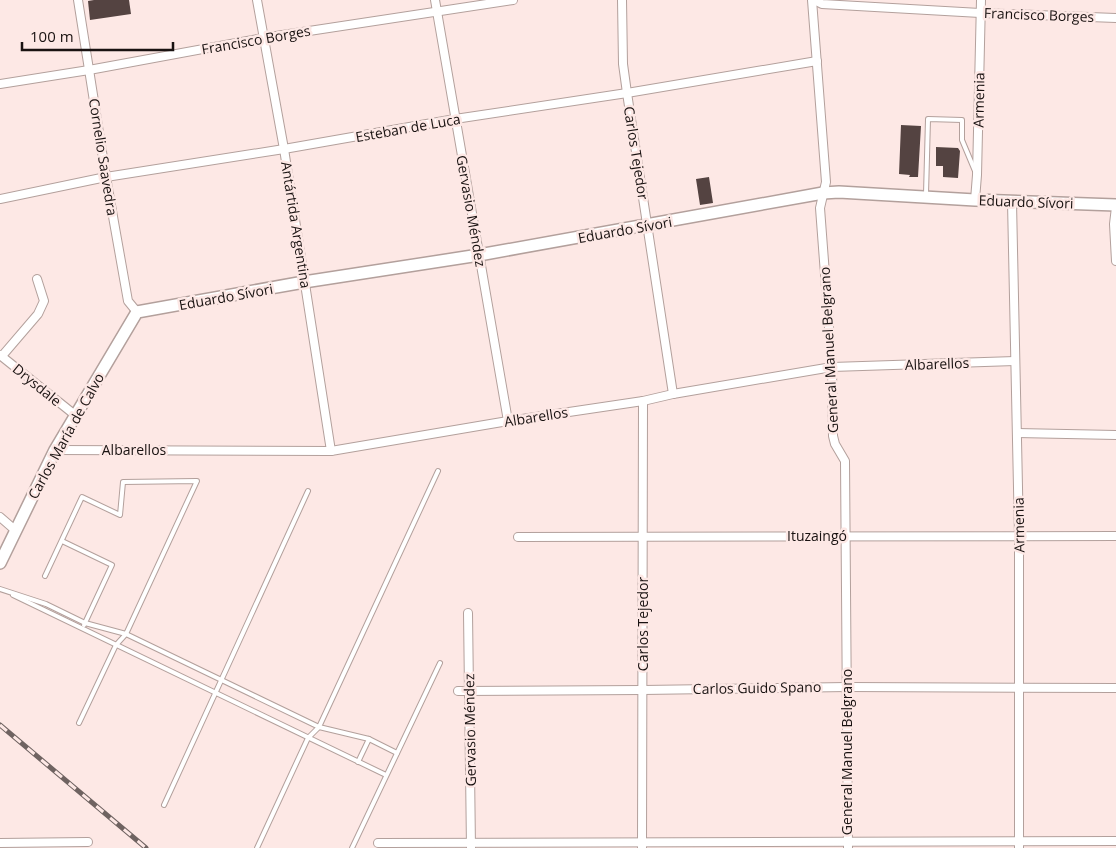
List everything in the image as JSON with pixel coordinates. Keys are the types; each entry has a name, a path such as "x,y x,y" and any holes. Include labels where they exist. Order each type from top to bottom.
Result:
{"street":[{"name":"Cornelio Saavedra","path":"78,0 128,301 137,312"},
{"name":"Antártida Argentina","path":"257,0 284,149 331,451"},
{"name":"Gervasio Méndez","path":"435,0 508,421"},
{"name":"Francisco Borges","path":"0,84 89,70 263,38 513,0"},
{"name":"Carlos Tejedor","path":"622,0 623,64 673,394"},
{"name":"Francisco Borges","path":"813,0 822,4 1116,18"},
{"name":"General Manuel Belgrano","path":"813,0 826,182 820,208 832,367 833,436 835,444 846,461 848,845"},
{"name":"Armenia","path":"975,200 981,0"},
{"name":"Esteban de Luca","path":"0,199 106,177 284,149 455,119 627,93 817,60"},
{"name":"Eduardo Sívori","path":"137,312 304,282 479,255 647,226 824,193 1116,206"},
{"name":"Armenia","path":"1012,202 1018,433 1019,845"},
{"path":"1116,206 1114,224 1116,261"},
{"path":"1,356 38,314 44,301 37,279"},
{"name":"Carlos María de Calvo","path":"0,562 55,450 137,312"},
{"name":"Drysdale","path":"1,356 75,416"},
{"name":"Albarellos","path":"55,450 331,451 508,421 643,401 673,394 832,367 1016,361"},
{"name":"Carlos Tejedor","path":"642,845 643,401"},
{"path":"1018,433 1116,435"},
{"path":"0,517 16,530"},
{"name":"Ituzaingó","path":"518,536 1116,536"},
{"name":"Gervasio Méndez","path":"468,613 471,845"},
{"name":"Carlos Guido Spano","path":"458,691 847,687 1116,688"},
{"path":"378,843 471,845 1019,845 1116,841"},
{"path":"0,843 88,842"}],"lane":[{"path":"926,197 928,118 962,120 962,140 977,175"},
{"path":"257,848 308,738 319,727 438,471"},
{"path":"46,576 82,496 120,515 123,482 197,481 126,634 116,645 80,723"},
{"path":"164,805 308,491"},
{"path":"62,540 112,565 82,628"},
{"path":"0,589 46,604 85,623 126,634 319,727 369,739 397,752"},
{"path":"0,589 386,776"},
{"path":"352,848 440,663"},
{"path":"358,762 369,739"}],"building":[{"path":"129,0 131,14 90,20 88,1"},
{"path":"901,125 921,126 918,177 899,174"},
{"path":"936,147 958,148 960,151 958,178 943,177 943,166 936,166"},
{"path":"709,177 713,203 700,205 696,179"}],"railway":[{"path":"0,725 146,848"}]}
